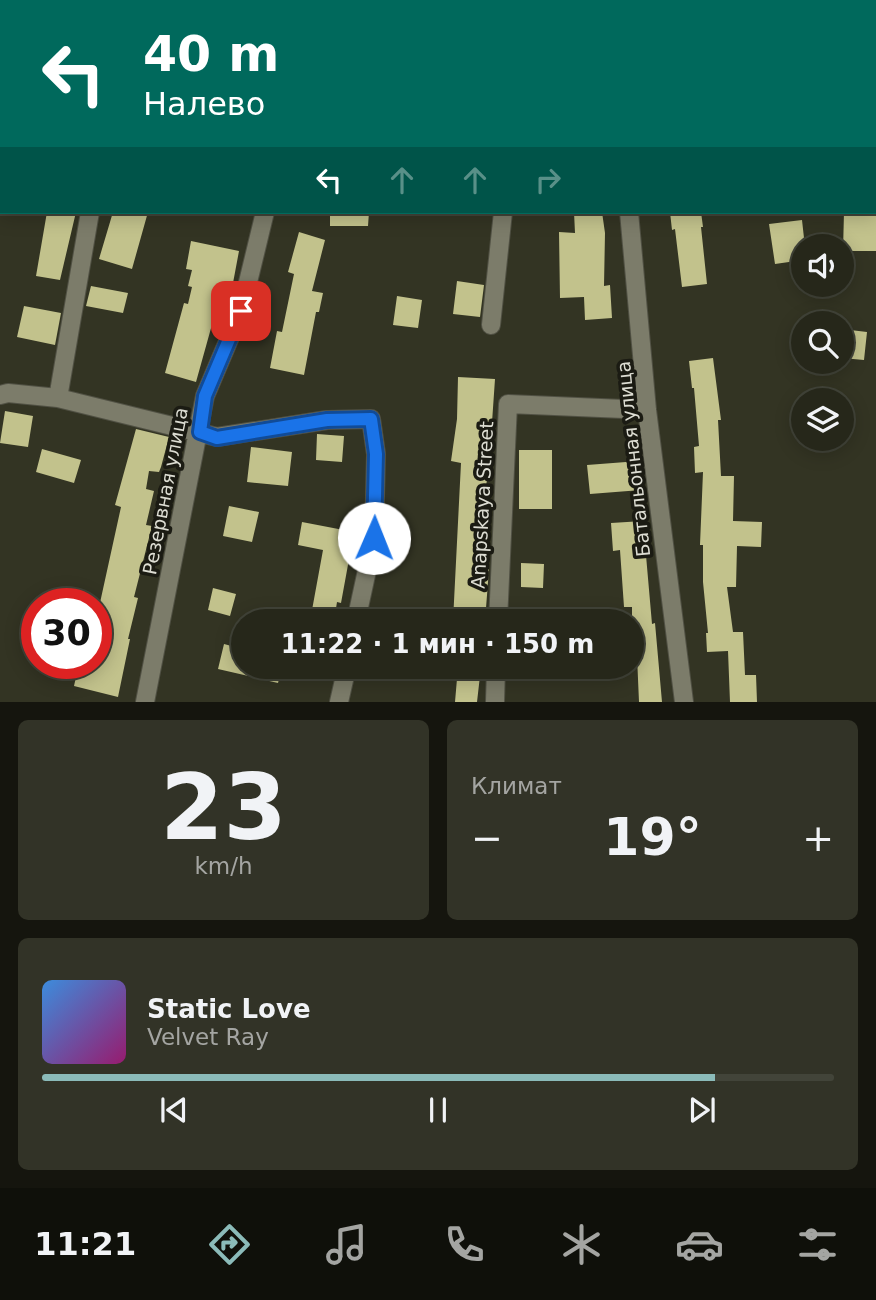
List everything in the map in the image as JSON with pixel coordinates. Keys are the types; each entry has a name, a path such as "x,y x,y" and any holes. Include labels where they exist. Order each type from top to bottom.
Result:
{"street":[{"path":"58,398 90,214"},
{"name":"Резервная улица","path":"145,702 205,396 241,311 265,214"},
{"path":"491,325 503,214"},
{"name":"Батальонная улица","path":"629,214 647,410 684,702"},
{"path":"0,395 8,393 58,398 217,438 327,420 371,419 376,454 374,538 359,609"},
{"name":"Anapskaya Street","path":"499,609 508,404 647,410"},
{"path":"339,702 344,679"},
{"path":"495,702 496,679"}],"building":[{"path":"47,214 76,214 60,280 36,276"},
{"path":"112,214 147,214 132,269 99,259"},
{"path":"330,214 369,214 368,226 330,226"},
{"path":"574,214 602,214 605,233 604,286 610,285 612,318 585,320 584,297 560,298 559,232 575,233"},
{"path":"670,214 701,214 707,284 682,287 675,229 672,230"},
{"path":"844,214 876,214 876,251 854,251 854,234 843,234"},
{"path":"802,220 804,234 791,234 791,262 775,264 769,224"},
{"path":"299,232 325,240 312,291 323,293 319,312 316,312 304,375 270,368 277,331 282,332 294,274 288,272"},
{"path":"191,241 239,251 230,299 222,324 213,321 196,382 165,373 184,303 188,304 192,287 188,286 192,270 186,269"},
{"path":"457,281 484,285 480,317 453,314"},
{"path":"91,286 128,293 123,313 86,306"},
{"path":"397,296 422,300 418,328 393,325"},
{"path":"24,306 61,313 55,345 17,337"},
{"path":"854,330 867,332 864,360 854,359"},
{"path":"713,358 721,420 718,420 721,476 734,476 733,521 762,522 761,547 737,546 736,587 727,587 733,632 743,632 745,675 756,675 757,702 730,702 728,651 707,652 703,545 700,545 703,472 695,473 694,447 699,446 689,361"},
{"path":"458,377 495,379 491,437 494,438 486,486 486,568 489,569 486,609 454,609 461,463 451,461 457,419"},
{"path":"5,411 33,416 28,447 0,443"},
{"path":"136,429 169,437 159,472 149,471 146,489 154,491 146,525 152,526 134,597 138,598 118,697 74,686 76,679 112,679 112,588 103,588 121,507 115,505"},
{"path":"317,434 344,436 342,462 316,460"},
{"path":"251,447 292,452 288,486 247,482"},
{"path":"42,449 81,460 74,483 36,472"},
{"path":"519,450 552,450 552,509 519,509"},
{"path":"639,461 641,490 590,494 587,465"},
{"path":"229,506 259,512 252,542 223,536"},
{"path":"643,521 662,702 639,702 638,679 644,679 644,609 624,607 620,550 613,551 611,523"},
{"path":"302,522 354,532 341,603 337,602 336,609 312,609 323,550 298,545"},
{"path":"521,563 544,564 543,588 521,587"},
{"path":"213,588 236,594 230,616 208,610"},
{"path":"224,644 231,646 231,672 218,669"},
{"path":"261,679 279,679 278,683"},
{"path":"457,679 480,679 477,702 455,702"}],"route":[{"path":"241,311 205,396 200,432 217,438 327,420 371,419 376,454 374,538"}]}
